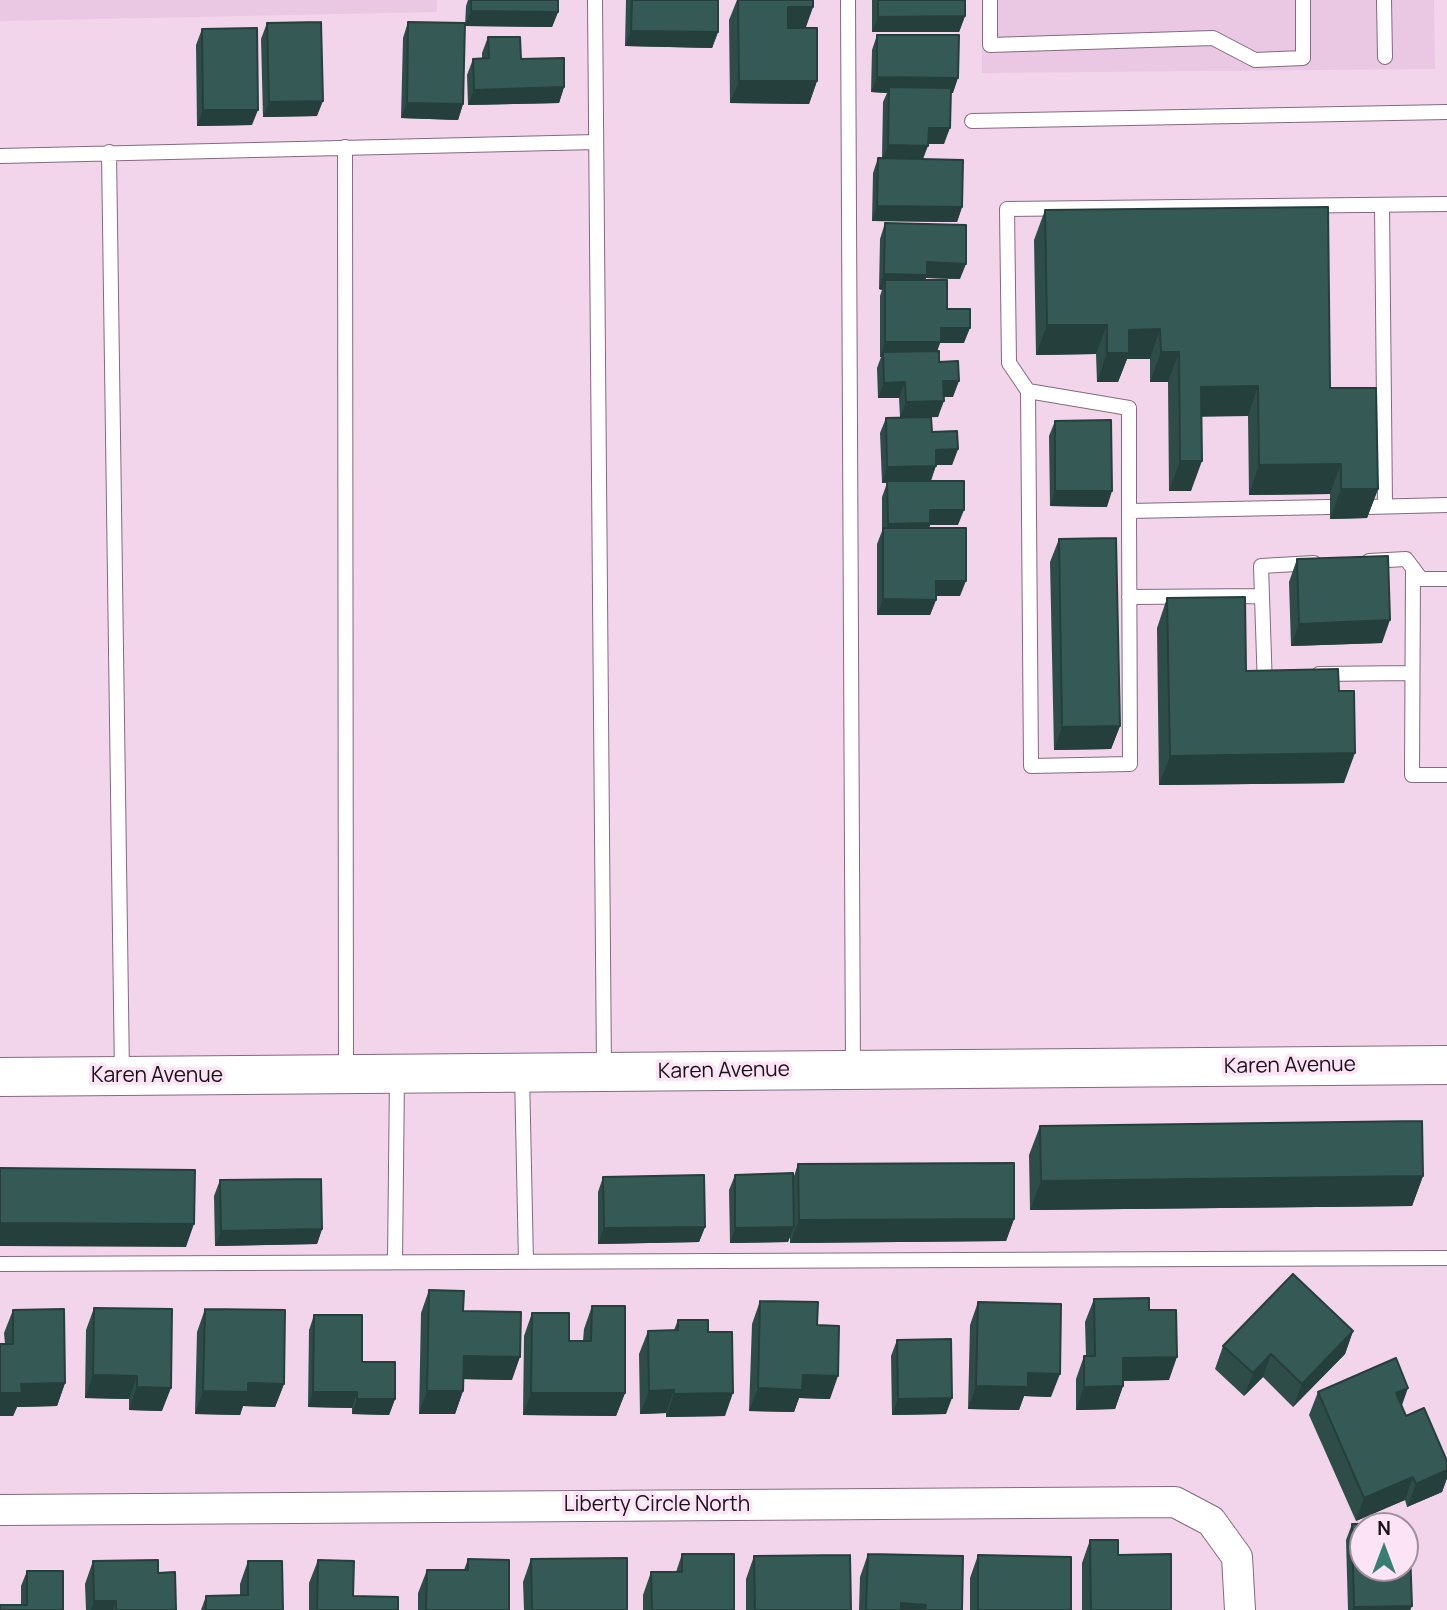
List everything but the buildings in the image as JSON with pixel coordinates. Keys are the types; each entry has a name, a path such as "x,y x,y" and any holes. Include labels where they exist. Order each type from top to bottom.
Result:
{"street":[{"name":"Karen Avenue","path":"0,1077 1447,1065"},
{"name":"Liberty Circle North","path":"0,1510 1175,1502 1212,1521 1237,1558 1240,1610"}],"lane":[{"path":"595,0 604,1072"},
{"path":"848,0 853,1070"},
{"path":"990,0 990,45 1213,38 1255,60 1303,58 1303,0"},
{"path":"1384,0 1385,57"},
{"path":"972,121 1447,112"},
{"path":"0,156 596,142"},
{"path":"345,147 346,1074"},
{"path":"109,152 122,1076"},
{"path":"1028,391 1129,408 1130,764 1031,766 1028,391 1009,363 1007,209 1447,204"},
{"path":"1382,205 1385,506"},
{"path":"1367,507 1447,505"},
{"path":"1129,511 1330,507"},
{"path":"1357,561 1406,559 1421,579 1447,579"},
{"path":"1265,693 1271,674 1261,566 1329,562"},
{"path":"1413,569 1412,775 1447,775"},
{"path":"1129,597 1262,596"},
{"path":"1305,674 1412,673"},
{"path":"522,1073 526,1262"},
{"path":"395,1262 397,1074"},
{"path":"0,1264 1447,1258"}],"shaded area":[{"path":"0,0 437,0 437,12 0,21"},
{"path":"982,0 1434,0 1435,69 982,73"}]}
